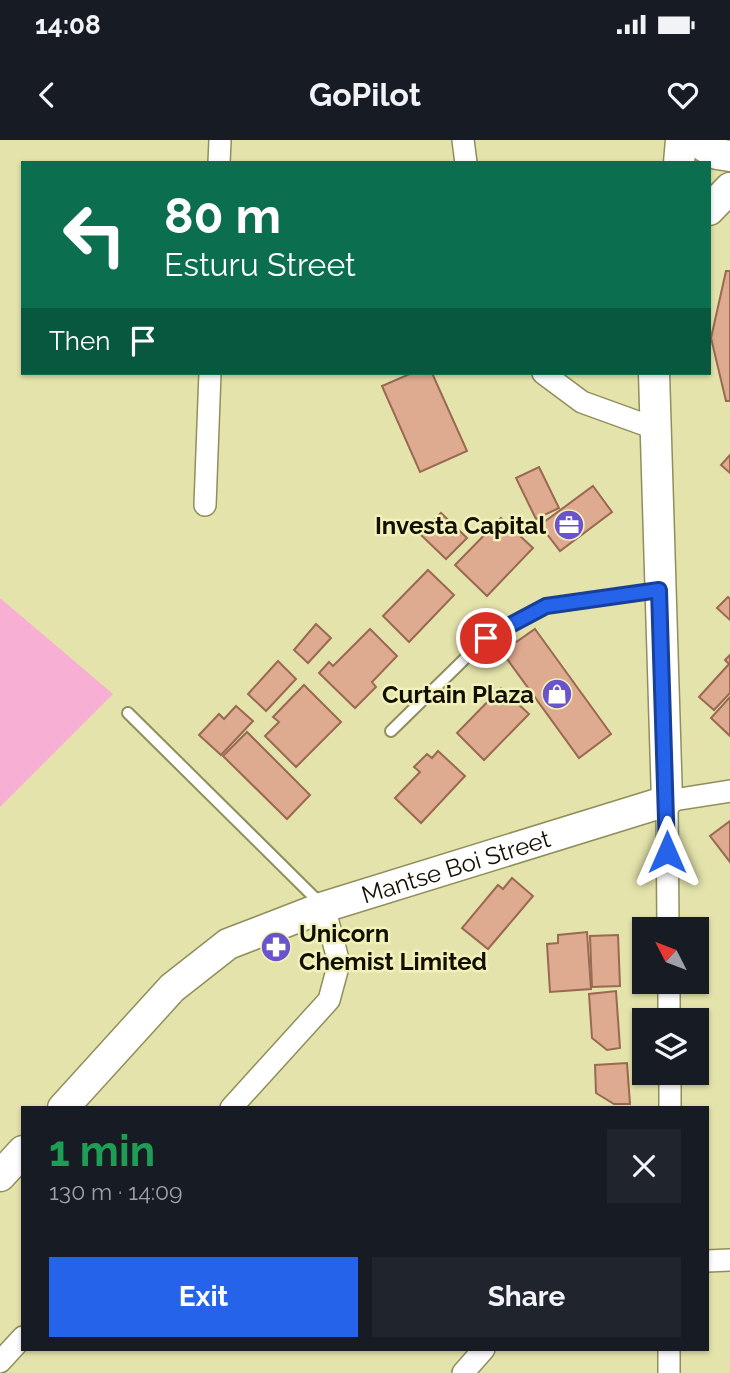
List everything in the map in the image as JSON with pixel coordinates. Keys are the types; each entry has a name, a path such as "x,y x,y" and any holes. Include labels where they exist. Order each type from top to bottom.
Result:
{"street":[{"path":"219,161 220,140"},
{"path":"463,140 466,161"},
{"path":"679,161 681,140"},
{"path":"694,140 717,154 730,156"},
{"path":"711,207 730,188"},
{"path":"205,505 210,375"},
{"path":"546,375 582,402 654,428"},
{"path":"654,375 668,917"},
{"path":"667,801 730,791"},
{"name":"Mantse Boi Street","path":"65,1106 172,988 228,944 324,907 667,801"},
{"path":"233,1106 329,1000 339,963 324,907"},
{"path":"670,1085 670,1106"},
{"path":"0,1176 21,1153"},
{"path":"709,1261 730,1260"},
{"path":"0,1362 21,1339"},
{"path":"463,1373 482,1351"},
{"path":"669,1351 669,1373"}],"lane":[{"path":"391,731 486,638 546,606 659,590"},
{"path":"128,713 324,907"}],"shaded area":[{"path":"0,598 113,694 0,807"}],"building":[{"path":"726,271 730,271 730,401 726,401 711,338"},
{"path":"407,375 433,375 467,451 420,472 382,386"},
{"path":"730,455 730,473 721,465"},
{"path":"539,467 559,508 536,519 516,478"},
{"path":"593,486 612,512 560,551 540,525"},
{"path":"441,513 467,538 446,559 420,534"},
{"path":"501,518 533,548 487,596 455,565"},
{"path":"428,570 454,595 409,642 383,616"},
{"path":"728,597 730,599 730,620 717,608"},
{"path":"316,624 331,638 308,663 294,650"},
{"path":"370,629 397,656 372,682 376,687 355,708 319,673 329,662 333,666"},
{"path":"535,629 611,734 579,758 502,652"},
{"path":"730,655 730,693 714,710 699,697 729,664 725,660"},
{"path":"278,661 296,679 266,711 248,694"},
{"path":"304,685 341,722 296,767 265,736 279,722 273,717"},
{"path":"501,688 529,714 484,760 457,733"},
{"path":"730,697 730,736 711,718"},
{"path":"236,706 253,721 221,755 199,735 219,714 224,719"},
{"path":"247,732 310,795 287,819 223,756"},
{"path":"438,751 465,776 421,823 395,798 420,772 414,767 427,754 432,758"},
{"path":"730,821 730,862 710,836"},
{"path":"512,878 533,896 488,949 462,928 498,885 503,889"},
{"path":"587,932 591,989 550,992 547,944 558,943 558,935"},
{"path":"618,935 620,986 592,987 590,936"},
{"path":"616,991 620,1048 607,1050 592,1038 589,994"},
{"path":"627,1063 630,1104 614,1104 596,1093 595,1065"}],"place":[{"name":"Investa Capital","path":"569,525"},
{"name":"Curtain Plaza","path":"557,694"},
{"name":"Unicorn Chemist Limited","path":"276,947"}],"route":[{"path":"486,638 546,606 659,590 667,852"}]}
